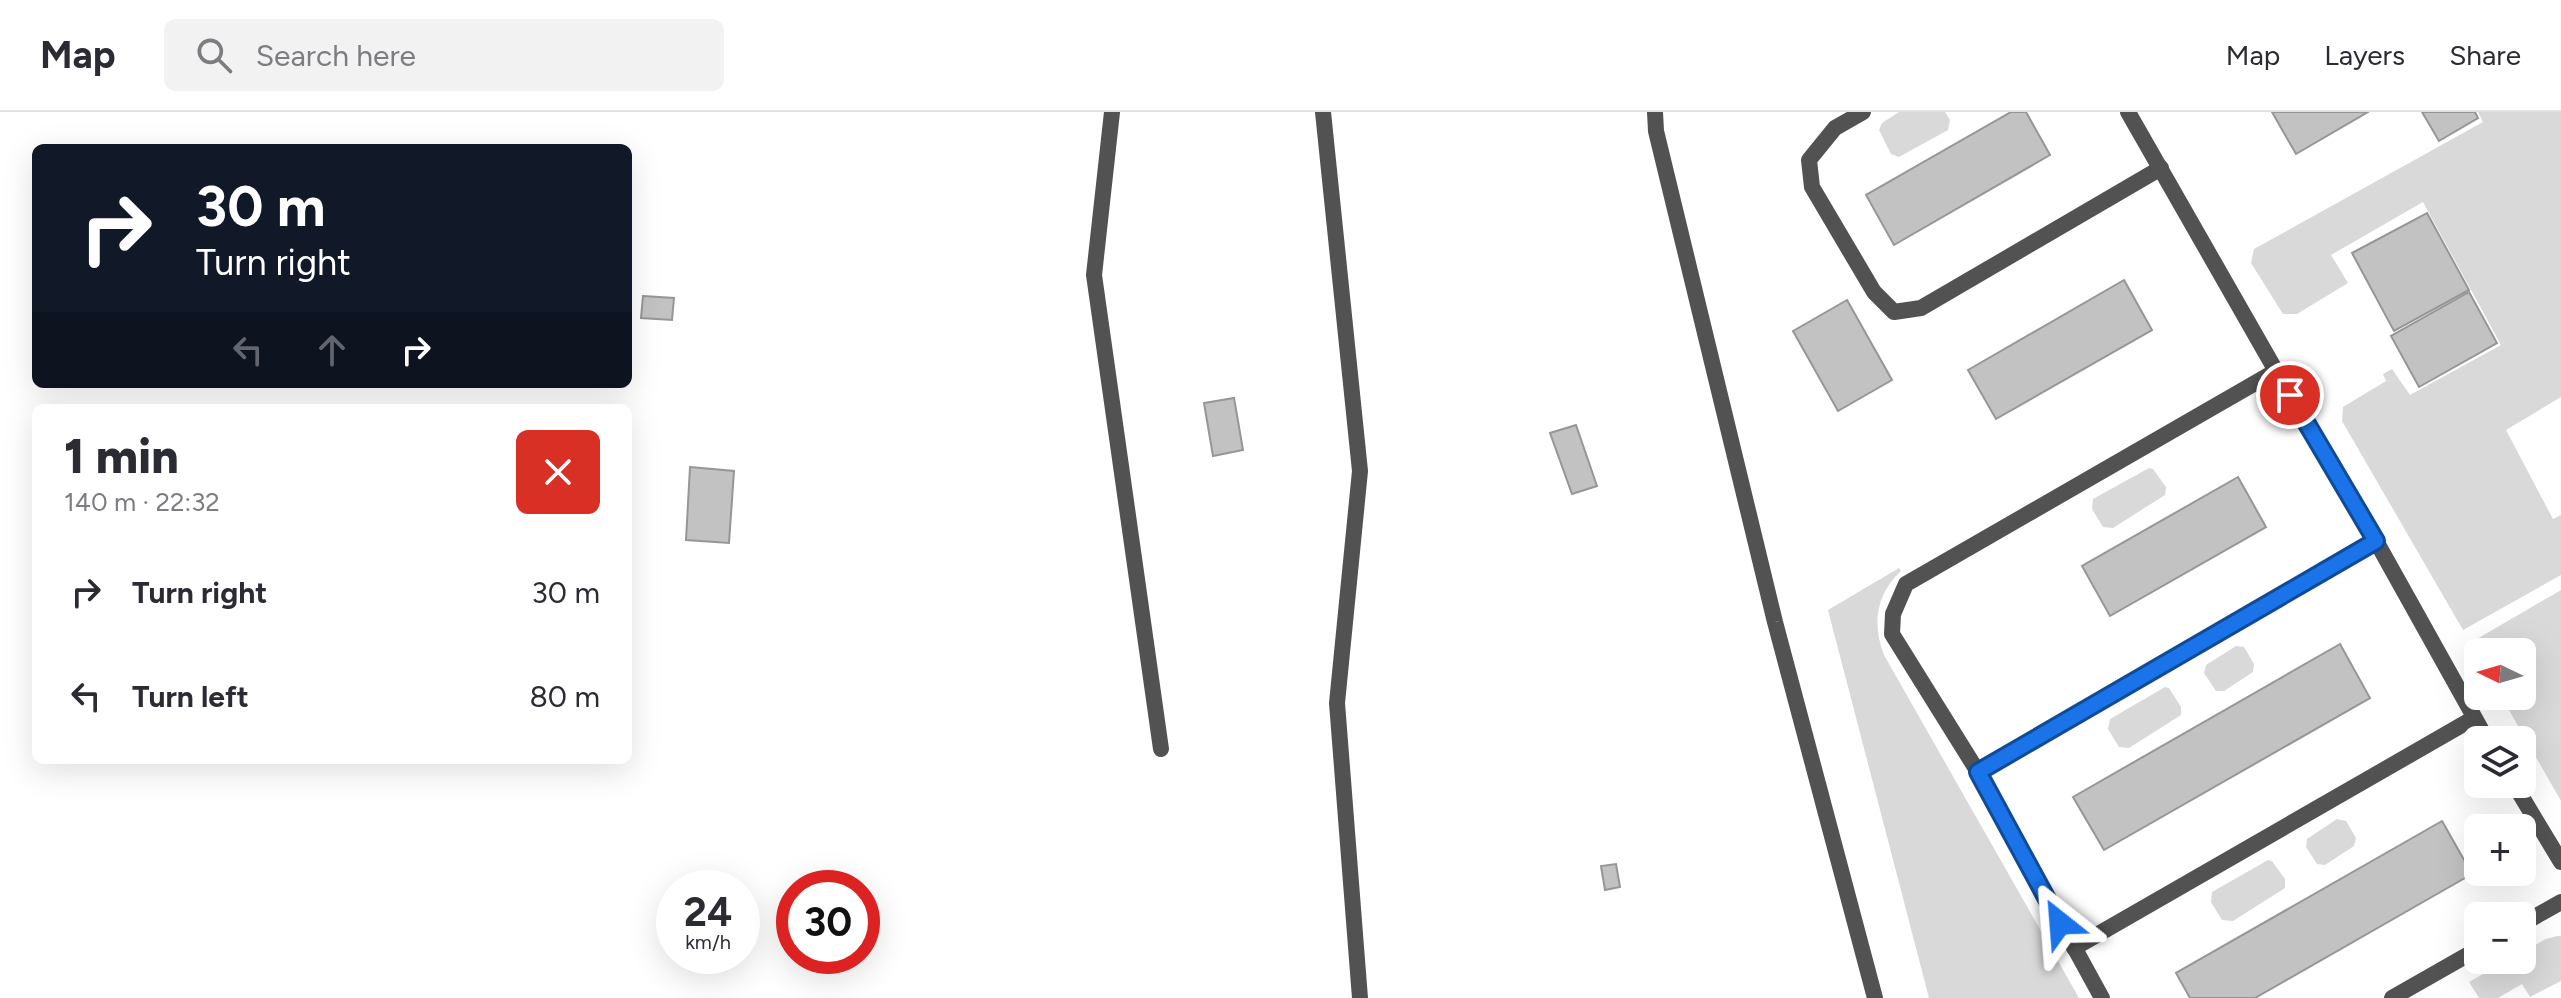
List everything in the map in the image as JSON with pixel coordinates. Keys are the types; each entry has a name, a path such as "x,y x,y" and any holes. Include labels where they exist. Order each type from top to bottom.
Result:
{"street":[{"path":"1112,112 1094,275 1161,749"},
{"path":"1323,112 1360,471 1337,703 1360,998"},
{"path":"1655,112 1656,131 1775,622 1875,998"},
{"path":"1863,112 1835,128 1809,160 1812,187 1874,292 1894,312 1921,308 2161,168"},
{"path":"2128,112 2376,541 2479,726"},
{"path":"2102,998 1978,772 1892,634 1893,614 1906,584 2276,371"},
{"path":"1978,772 2376,541"},
{"path":"2074,948 2474,718"},
{"path":"2522,798 2561,862"},
{"path":"2536,916 2561,902"},
{"path":"2392,998 2464,957"}],"shaded area":[{"path":"1899,112 1945,112 1950,120 1948,130 1899,157 1891,154 1879,130 1882,123"},
{"path":"2478,112 2561,112 2561,397 2506,430 2553,519 2561,515 2561,575 2463,630 2342,421 2343,407 2386,381 2383,374 2392,369 2410,395 2501,345 2423,202 2331,255 2348,283 2297,314 2283,314 2251,263 2254,249 2483,122"},
{"path":"2149,468 2166,487 2165,495 2113,528 2103,527 2092,509 2093,499"},
{"path":"1899,568 1901,571 1886,589 1879,610 1878,632 1884,655 2079,998 1929,998 1828,610"},
{"path":"2561,590 2561,801 2536,757 2536,726 2518,726 2509,710 2536,710 2536,638 2479,638"},
{"path":"2236,646 2244,647 2254,664 2253,672 2224,691 2216,691 2204,673 2206,665"},
{"path":"2165,687 2169,688 2181,707 2181,715 2129,748 2119,747 2108,729 2110,719"},
{"path":"2337,819 2346,821 2356,838 2354,846 2325,865 2317,864 2306,847 2307,839"},
{"path":"2268,860 2285,879 2285,888 2233,921 2222,920 2211,902 2212,892"},
{"path":"2561,936 2561,981 2530,997 2522,984 2498,998 2479,998 2469,982 2483,974 2536,974 2536,944"}],"building":[{"path":"2011,112 2026,112 2050,155 1894,245 1866,195"},
{"path":"2272,112 2368,112 2296,154"},
{"path":"2422,112 2475,112 2478,118 2439,141"},
{"path":"2427,213 2469,290 2394,331 2352,253"},
{"path":"2124,280 2152,330 1996,419 1968,370"},
{"path":"2469,292 2497,343 2419,387 2391,336"},
{"path":"643,296 674,298 672,320 641,318"},
{"path":"1847,300 1892,380 1838,411 1793,331"},
{"path":"1234,398 1243,450 1213,456 1204,403"},
{"path":"1576,425 1597,486 1572,494 1550,433"},
{"path":"690,467 734,471 729,543 686,540"},
{"path":"2238,477 2266,527 2110,616 2082,566"},
{"path":"2340,644 2370,698 2104,850 2073,797"},
{"path":"2442,821 2464,860 2464,879 2255,998 2190,998 2176,973"},
{"path":"1616,864 1620,887 1605,890 1601,866"}],"route":[{"path":"2060,923 1978,772 2376,541 2290,395"}]}
